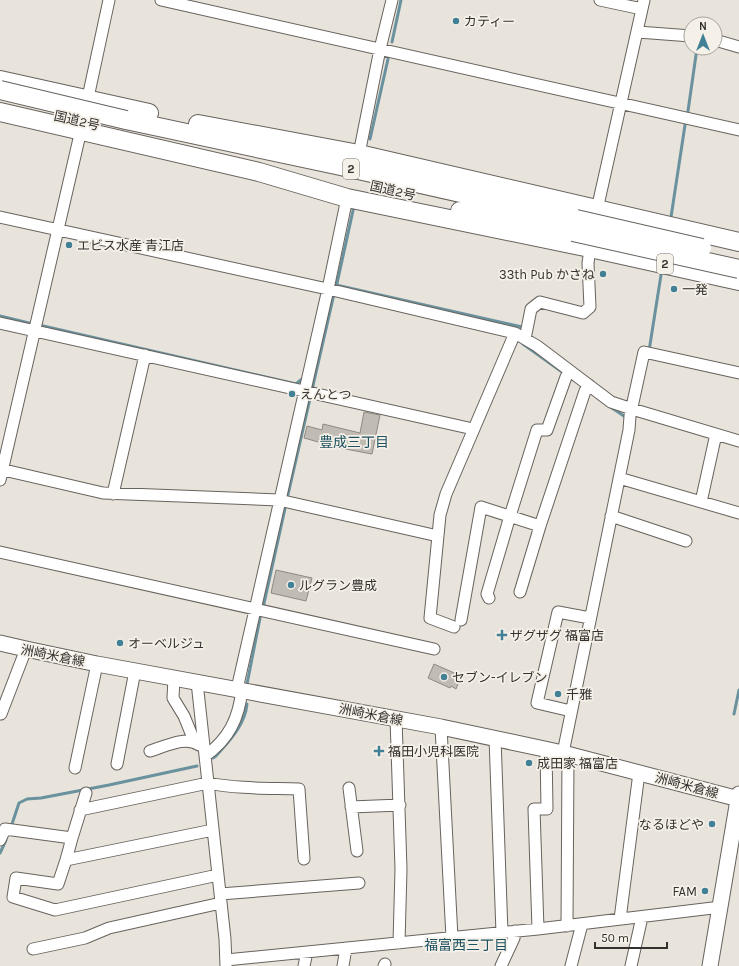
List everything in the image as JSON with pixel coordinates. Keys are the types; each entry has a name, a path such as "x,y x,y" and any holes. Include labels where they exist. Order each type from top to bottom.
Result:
{"highway":[{"path":"0,80 198,124 321,154 336,165"},
{"name":"国道2号","path":"0,90 125,126 503,215 574,226 739,257"},
{"name":"国道2号","path":"0,101 336,165 739,269"},
{"path":"0,112 259,172 305,180 434,208 503,215"},
{"path":"198,124 358,154 739,242"},
{"name":"2","path":"259,172 347,198 590,248 739,281"}],"main road":[{"name":"洲崎米倉線","path":"0,643 97,664 396,718 566,753 639,773 739,797"},
{"path":"710,966 739,797"}],"street":[{"path":"109,0 86,99 81,130 1,473 113,494 284,501 438,536"},
{"path":"160,0 739,130"},
{"path":"358,154 392,0"},
{"path":"540,526 481,507 457,623 430,618 442,504 473,429 532,309 540,302 583,313 590,307 588,263 596,210 643,5 600,0"},
{"path":"638,32 683,35"},
{"path":"723,42 739,47"},
{"path":"150,751 186,741 201,749 214,749 227,735 240,707 240,689 260,610 308,387 332,290 347,198"},
{"path":"0,217 332,290 520,336 537,346 568,374 587,388 633,413 739,441"},
{"path":"0,323 36,326 145,355 308,387 473,429"},
{"path":"567,926 566,753 571,711 633,413 644,352 739,373"},
{"path":"113,494 145,355"},
{"path":"489,598 487,594 537,430 547,430 568,374"},
{"path":"520,592 540,526 587,388"},
{"path":"701,502 716,434"},
{"path":"619,478 739,513"},
{"path":"611,516 686,541"},
{"path":"0,552 434,649"},
{"path":"571,711 537,703 558,612 590,618"},
{"path":"1,714 26,649"},
{"path":"75,768 97,664"},
{"path":"117,764 135,671"},
{"path":"174,678 172,698 184,716 201,749"},
{"path":"197,682 201,749 208,782 221,898 226,963 307,952 515,932 721,908"},
{"path":"396,718 401,869 399,943"},
{"path":"440,727 452,938"},
{"path":"494,738 502,933"},
{"path":"538,929 534,809 547,809 546,749"},
{"path":"620,919 639,773"},
{"path":"80,810 208,782 224,786 299,789 304,859"},
{"path":"349,788 357,851"},
{"path":"86,793 58,884 16,878 13,897 55,910 218,875"},
{"path":"351,806 400,805"},
{"path":"0,840 5,829 72,838"},
{"path":"66,860 213,830"},
{"path":"33,949 85,938 109,928 221,898 359,883"},
{"path":"631,966 642,917"},
{"path":"571,966 582,924"},
{"path":"501,966 514,938 515,932"},
{"path":"343,966 346,948"},
{"path":"304,966 307,952"}],"building":[{"path":"364,412 380,415 372,454 340,448 304,438 307,426 322,430 323,424 360,433"},
{"name":"ルグラン豊成","path":"276,570 312,578 306,601 271,593"},
{"path":"434,664 461,676 456,689 451,686 450,688 428,678"}],"waterway":[{"path":"392,42 401,0"},
{"path":"688,111 696,56"},
{"path":"370,139 388,59"},
{"path":"671,217 685,125"},
{"path":"336,288 354,206"},
{"path":"649,351 661,275"},
{"path":"336,285 522,327 522,329"},
{"path":"287,499 334,294"},
{"path":"0,316 33,324"},
{"path":"39,325 296,384 302,379 305,379"},
{"path":"523,344 565,374"},
{"path":"609,406 627,418"},
{"path":"263,608 286,504"},
{"path":"247,684 261,613"},
{"path":"734,714 739,690"},
{"path":"213,758 240,726 246,712 247,704"},
{"path":"11,827 19,803 27,799 41,798 109,785 197,766"},
{"path":"0,853 6,840"}],"place":[{"name":"カティー","path":"456,21"},
{"name":"エビス水産 青江店","path":"69,245"},
{"name":"33th Pub かさね","path":"603,274"},
{"name":"一発","path":"674,289"},
{"name":"えんとつ","path":"292,394"},
{"name":"ルグラン豊成","path":"291,585"},
{"name":"ザグザグ 福富店","path":"502,635"},
{"name":"オーベルジュ","path":"120,643"},
{"name":"セブン-イレブン","path":"444,677"},
{"name":"千雅","path":"558,694"},
{"name":"福田小児科医院","path":"379,751"},
{"name":"成田家 福富店","path":"529,763"},
{"name":"なるほどや","path":"712,824"},
{"name":"FAM","path":"705,891"}],"district":[{"name":"豊成三丁目","path":"354,442"},
{"name":"福富西三丁目","path":"466,945"}]}
